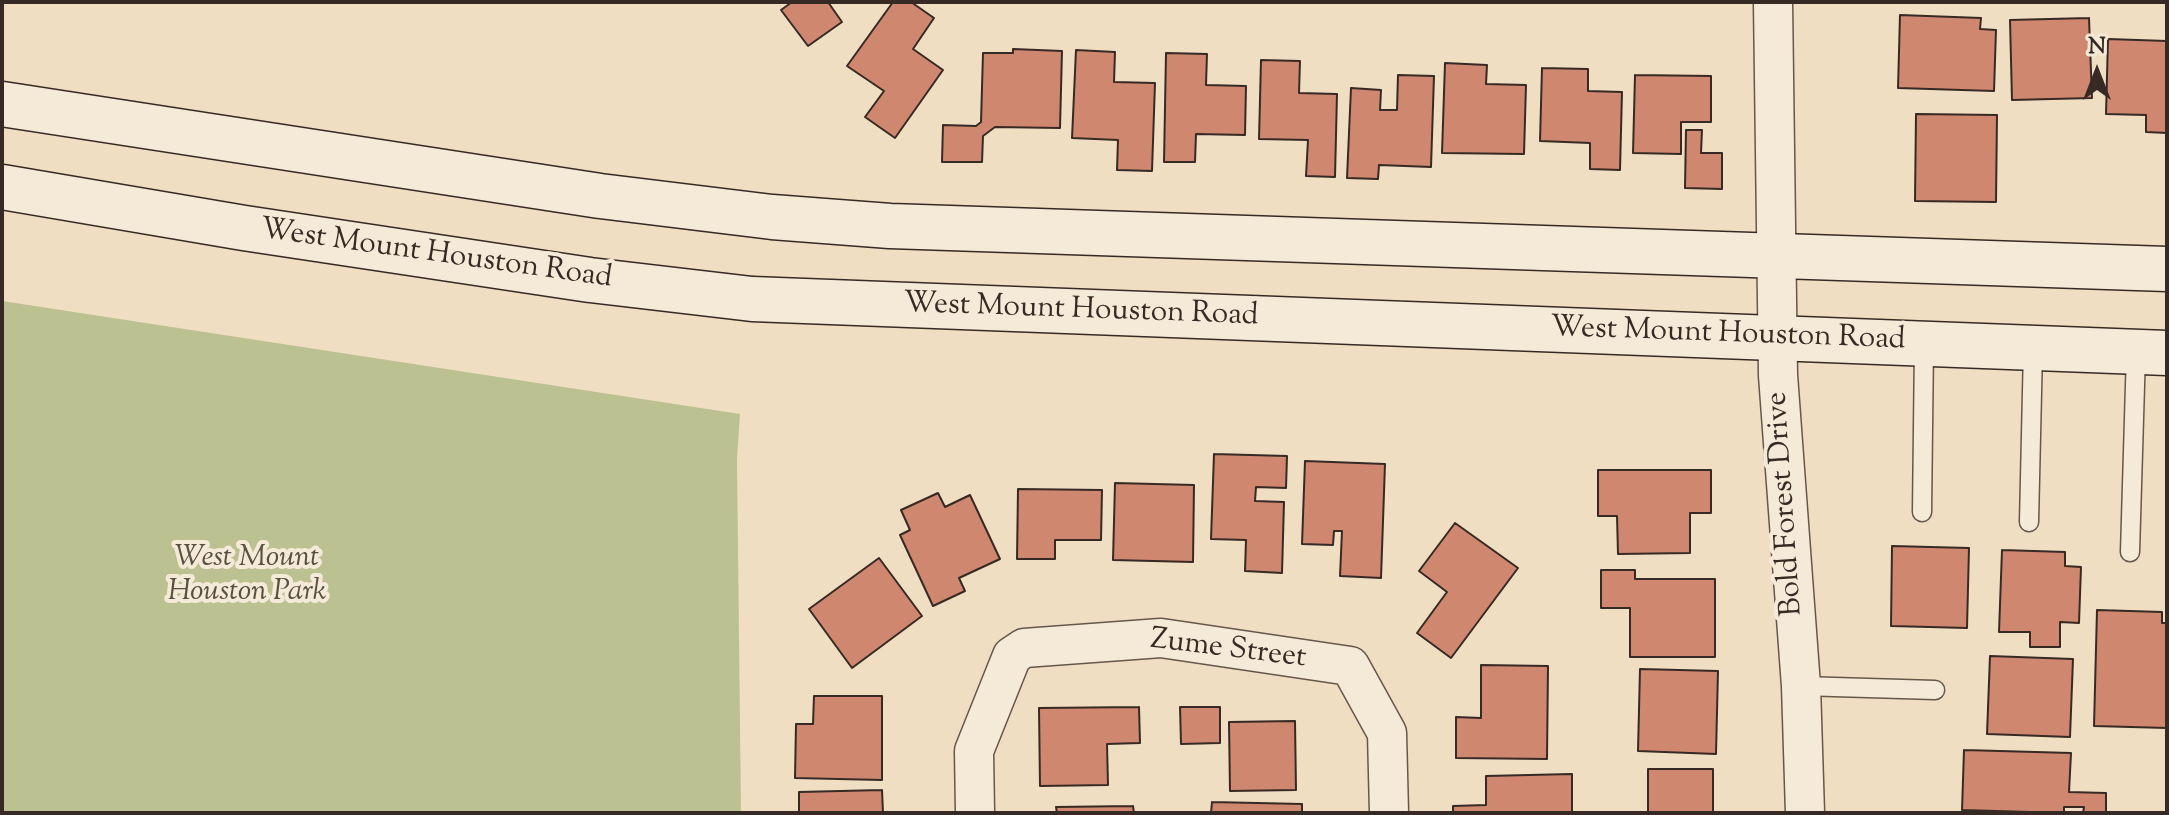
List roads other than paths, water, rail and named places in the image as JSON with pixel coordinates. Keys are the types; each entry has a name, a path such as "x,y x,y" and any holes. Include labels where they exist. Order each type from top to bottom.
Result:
{"main road":[{"path":"2,104 600,196 772,217 890,226 1777,253 2167,269"},
{"name":"West Mount Houston Road","path":"2,187 559,275 752,299 2152,352"}],"street":[{"name":"Bold Forest Drive","path":"1773,2 1778,338 1801,686 1805,813"},
{"name":"Zume Street","path":"975,813 974,751 1012,656 1024,648 1161,638 1350,666 1387,733 1389,813"}],"lane":[{"path":"1922,512 1924,345"},
{"path":"2029,522 2033,349"},
{"path":"2130,552 2152,352"},
{"path":"1801,686 1935,690"}],"park label":[{"name":"West Mount Houston Park","path":"247,577"}]}
